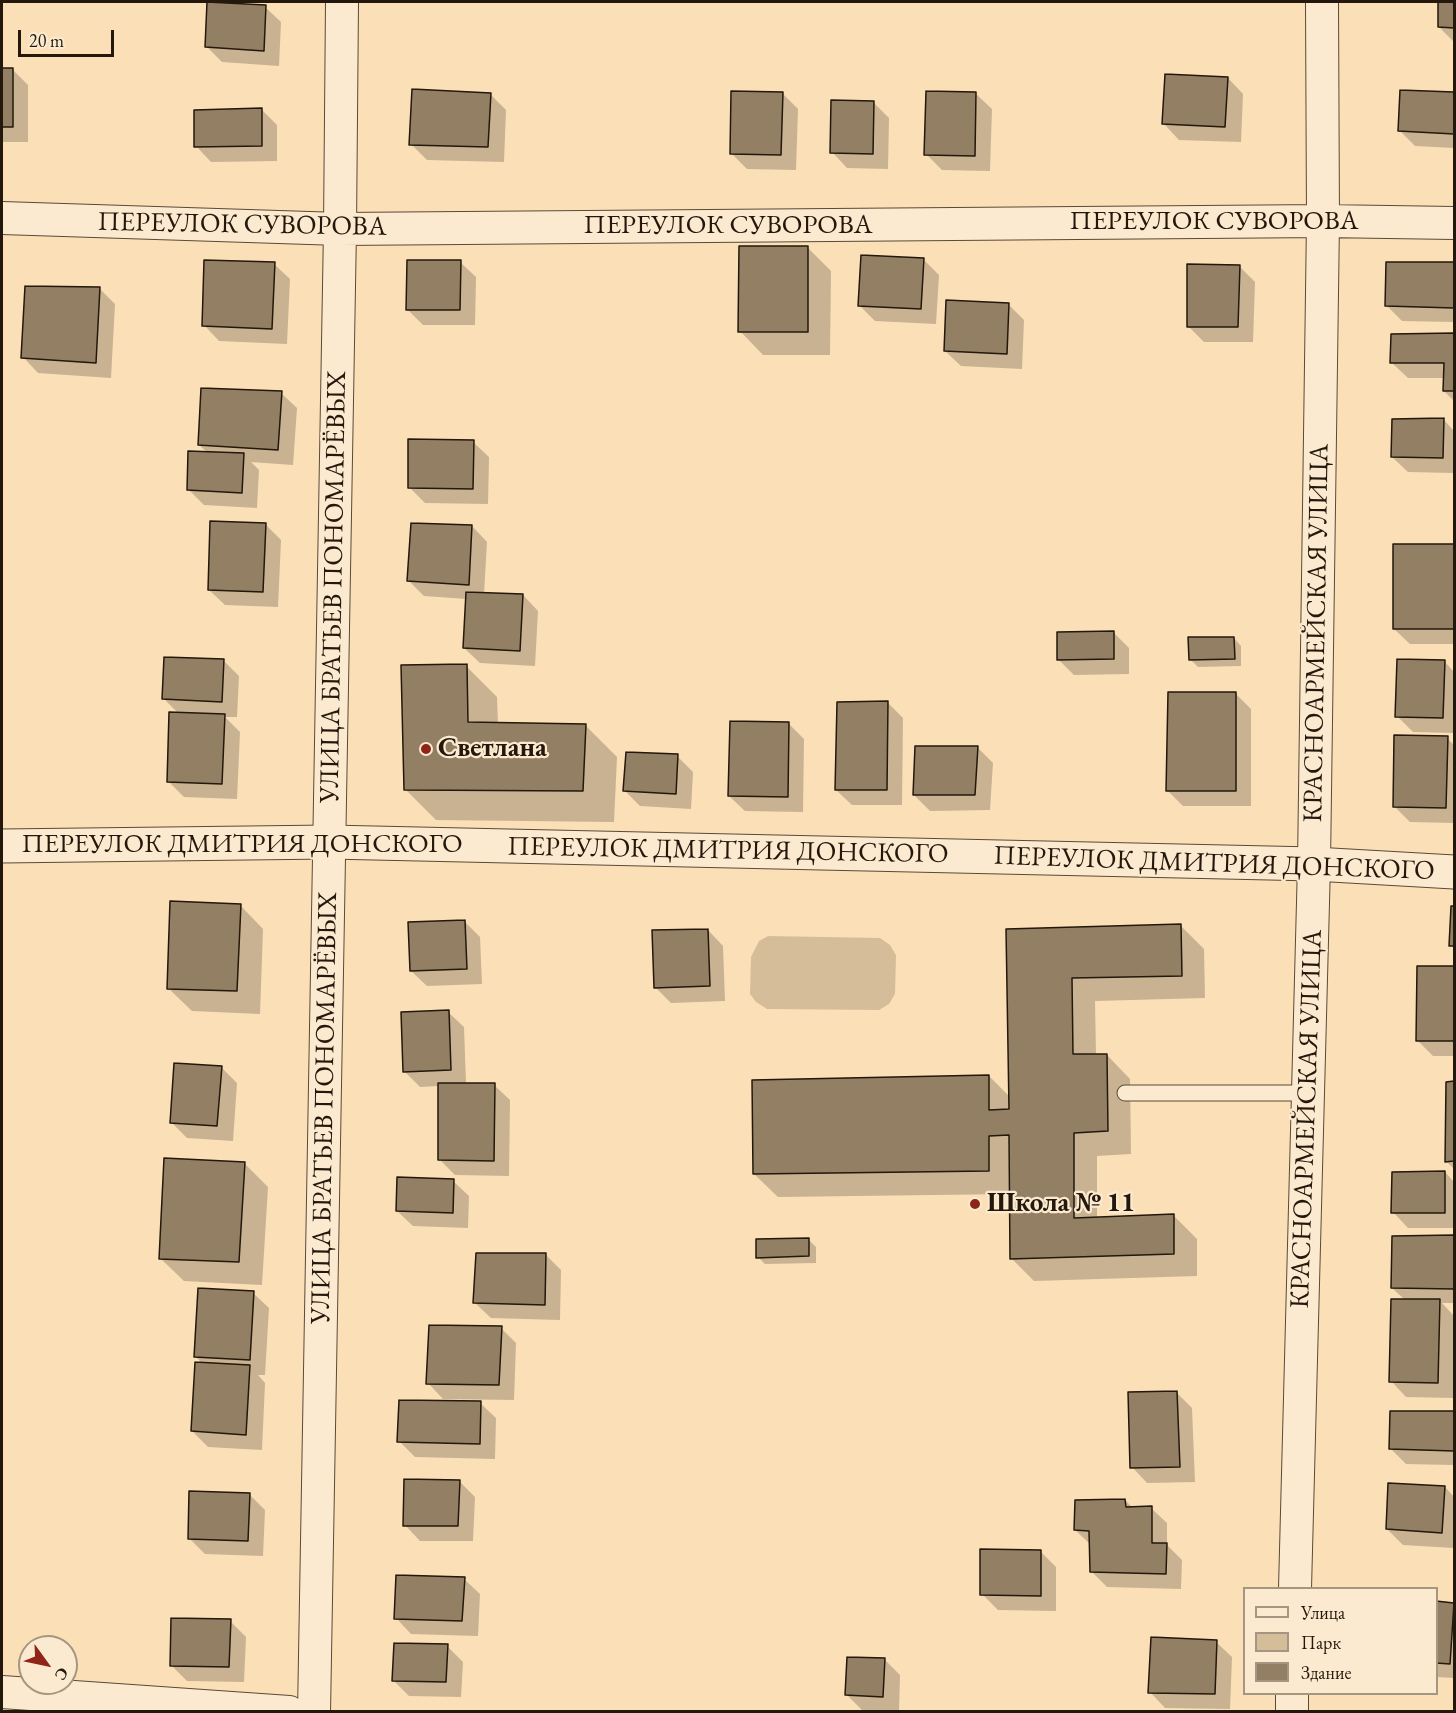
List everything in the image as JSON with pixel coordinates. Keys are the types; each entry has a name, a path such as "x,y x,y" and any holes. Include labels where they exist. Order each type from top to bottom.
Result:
{"street":[{"name":"УЛИЦА БРАТЬЕВ ПОНОМАРЁВЫХ","path":"314,1712 342,2"},
{"name":"КРАСНОАРМЕЙСКАЯ УЛИЦА","path":"1295,1587 1306,1092 1314,864 1323,221 1322,2"},
{"name":"ПЕРЕУЛОК СУВОРОВА","path":"2,218 340,229 1323,221 1455,223"},
{"name":"ПЕРЕУЛОК ДМИТРИЯ ДОНСКОГО","path":"2,846 329,842 1314,864 1455,872"},
{"path":"2,1692 289,1712"},
{"path":"1292,1695 1292,1712"}],"lane":[{"path":"1125,1093 1306,1092"}],"green space":[{"path":"768,936 880,938 890,945 896,955 895,994 889,1004 879,1010 767,1009 756,1002 750,994 751,957 759,941"}],"building":[{"path":"207,2 266,5 264,51 205,47"},
{"path":"1438,2 1454,2 1454,28 1438,27"},
{"path":"2,68 13,68 13,127 2,127"},
{"path":"1165,74 1228,77 1225,127 1162,124"},
{"path":"412,89 491,93 488,147 409,145"},
{"path":"1400,90 1454,92 1454,134 1398,131"},
{"path":"731,91 783,92 781,155 730,154"},
{"path":"926,91 976,92 975,156 924,155"},
{"path":"831,100 874,101 873,154 830,153"},
{"path":"262,108 262,146 194,147 194,110"},
{"path":"739,246 808,246 808,332 738,332"},
{"path":"861,255 924,258 921,309 858,306"},
{"path":"204,260 275,262 272,329 202,326"},
{"path":"407,260 461,260 460,310 406,310"},
{"path":"1386,262 1454,262 1454,308 1385,306"},
{"path":"1187,264 1240,265 1238,327 1187,327"},
{"path":"25,286 100,287 96,363 21,358"},
{"path":"946,300 1009,303 1007,354 944,351"},
{"path":"1454,333 1454,391 1443,391 1444,363 1390,363 1391,334"},
{"path":"201,388 282,391 278,450 198,445"},
{"path":"1444,418 1443,458 1391,457 1392,419"},
{"path":"408,439 474,440 473,489 408,488"},
{"path":"188,451 244,453 242,493 187,490"},
{"path":"210,521 266,523 263,592 208,590"},
{"path":"411,523 472,525 469,585 407,581"},
{"path":"1393,544 1454,544 1454,629 1393,629"},
{"path":"466,592 523,594 520,651 463,648"},
{"path":"1114,631 1114,659 1057,660 1057,632"},
{"path":"1188,637 1234,637 1235,659 1189,660"},
{"path":"164,657 224,659 222,702 162,699"},
{"path":"1397,659 1445,660 1443,718 1395,717"},
{"path":"467,664 468,722 586,724 583,791 404,790 401,665"},
{"path":"1168,692 1236,692 1236,791 1166,791"},
{"path":"888,701 887,790 835,790 837,702"},
{"path":"169,712 225,714 222,784 167,782"},
{"path":"730,721 789,722 788,797 728,796"},
{"path":"1394,735 1448,736 1446,808 1393,807"},
{"path":"915,746 978,746 975,795 913,795"},
{"path":"626,752 678,754 676,794 623,791"},
{"path":"170,901 241,904 237,991 167,989"},
{"path":"1451,906 1454,906 1454,946 1449,946"},
{"path":"465,920 467,969 410,971 408,922"},
{"path":"1181,924 1182,976 1072,978 1073,1054 1107,1054 1108,1131 1074,1133 1074,1218 1174,1214 1174,1254 1010,1259 1009,1135 989,1136 989,1171 753,1174 752,1080 989,1075 989,1110 1009,1109 1006,929"},
{"path":"708,929 710,986 654,988 652,930"},
{"path":"1417,966 1454,966 1454,1041 1416,1041"},
{"path":"449,1010 451,1070 403,1072 401,1012"},
{"path":"174,1063 222,1066 217,1126 170,1123"},
{"path":"1454,1081 1454,1161 1445,1162 1446,1082"},
{"path":"438,1083 495,1083 494,1161 438,1160"},
{"path":"164,1158 245,1162 239,1262 159,1259"},
{"path":"1445,1171 1445,1213 1391,1213 1392,1172"},
{"path":"397,1177 454,1179 453,1213 396,1211"},
{"path":"1454,1235 1454,1289 1391,1288 1392,1236"},
{"path":"809,1238 809,1256 756,1258 756,1239"},
{"path":"476,1253 546,1253 545,1305 473,1303"},
{"path":"198,1288 254,1291 250,1360 194,1357"},
{"path":"1391,1299 1440,1299 1438,1383 1389,1382"},
{"path":"429,1325 502,1326 499,1385 426,1384"},
{"path":"195,1362 250,1365 246,1435 191,1431"},
{"path":"1177,1391 1180,1467 1130,1468 1128,1392"},
{"path":"399,1400 481,1401 480,1444 397,1442"},
{"path":"1390,1411 1454,1411 1454,1451 1389,1449"},
{"path":"404,1479 460,1480 458,1526 403,1526"},
{"path":"1388,1483 1445,1486 1442,1533 1386,1529"},
{"path":"189,1491 250,1493 248,1541 188,1539"},
{"path":"1125,1499 1126,1507 1152,1506 1152,1543 1167,1543 1166,1574 1090,1572 1089,1531 1074,1530 1075,1500"},
{"path":"980,1549 1041,1550 1041,1596 980,1595"},
{"path":"396,1575 465,1577 462,1621 394,1619"},
{"path":"1438,1601 1454,1603 1450,1664 1438,1663"},
{"path":"171,1618 231,1619 229,1667 170,1666"},
{"path":"1151,1637 1217,1640 1215,1694 1148,1693"},
{"path":"394,1643 448,1644 446,1682 392,1681"},
{"path":"847,1657 885,1658 883,1697 845,1695"}],"place":[{"name":"Светлана","path":"426,749"},
{"name":"Школа № 11","path":"975,1204"}]}
